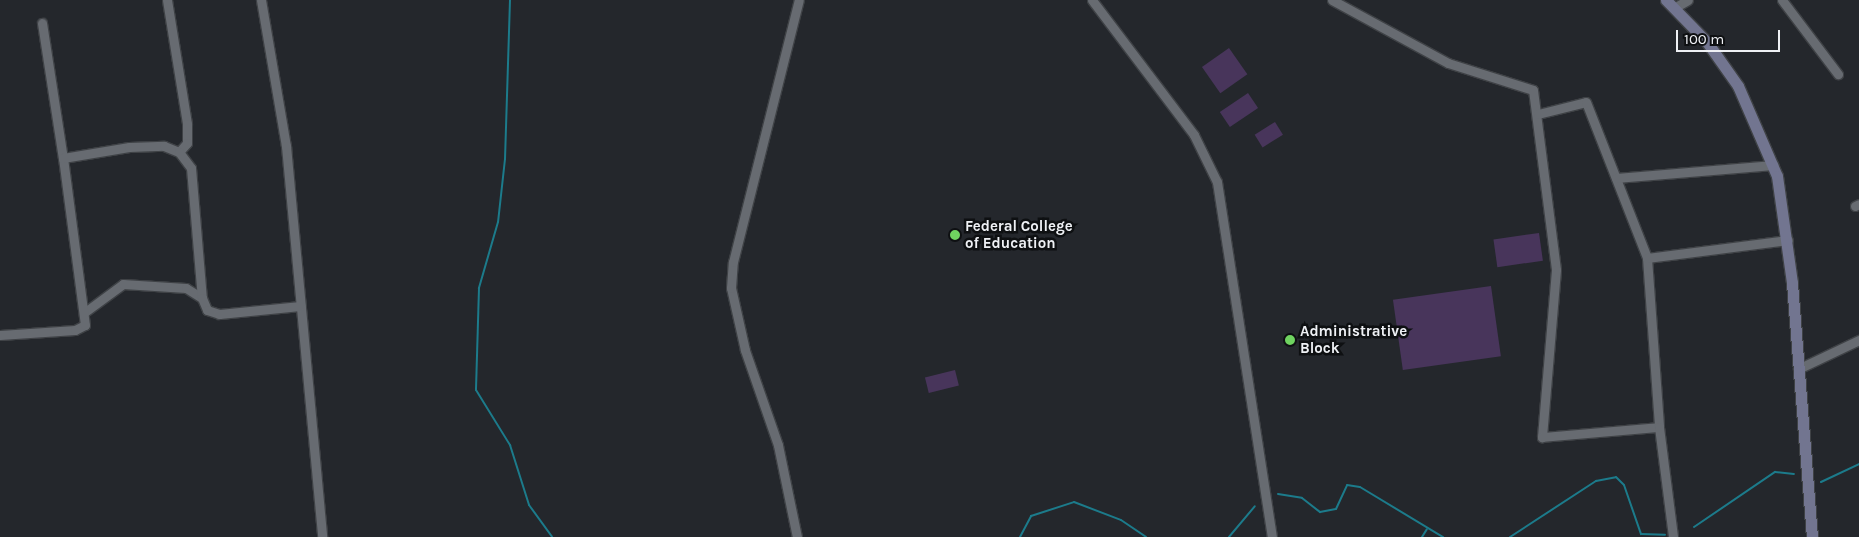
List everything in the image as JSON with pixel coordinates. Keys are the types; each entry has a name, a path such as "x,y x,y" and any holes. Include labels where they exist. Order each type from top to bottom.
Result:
{"main road":[{"path":"1670,4 1707,42 1738,86 1773,165 1788,240 1812,537"}],"street":[{"path":"168,0 187,124 187,144 179,152"},
{"path":"261,0 286,146 322,537"},
{"path":"797,537 778,445 745,350 731,288 733,262 799,0"},
{"path":"1092,0 1194,136 1217,182 1272,537"},
{"path":"1332,0 1448,63 1533,90 1538,114 1556,270 1542,437 1659,427"},
{"path":"1670,4 1688,0"},
{"path":"1782,0 1838,74"},
{"path":"0,335 76,330 85,325 85,312 42,23"},
{"path":"1538,114 1586,102 1647,258 1659,427 1673,537"},
{"path":"63,158 155,146 179,152 191,168 202,298 207,310 219,314 301,306"},
{"path":"1616,178 1773,165"},
{"path":"1647,258 1788,240"},
{"path":"85,312 123,284 186,288 202,298"},
{"path":"1798,369 1859,340"}],"shaded area":[{"path":"1229,48 1247,74 1220,93 1202,67"},
{"path":"1248,93 1258,108 1230,127 1220,112"},
{"path":"1275,122 1283,135 1263,147 1255,135"},
{"path":"1539,233 1543,261 1497,267 1493,239"},
{"path":"1491,286 1501,356 1403,370 1393,300"},
{"path":"955,370 959,386 929,393 925,377"}],"waterway":[{"path":"510,0 505,159 498,222 479,288 476,390 510,445 529,505 552,537"},
{"path":"1821,482 1859,464"},
{"path":"1694,527 1775,472 1794,474"},
{"path":"1510,537 1596,481 1616,477 1624,485 1641,534 1665,535"},
{"path":"1278,494 1302,498 1320,512 1336,509 1347,485 1360,487 1443,537"},
{"path":"1020,537 1031,516 1074,502 1121,520 1146,537"},
{"path":"1229,537 1255,506"},
{"path":"1422,537 1427,529"}],"place":[{"name":"Federal College of Education","path":"955,235"},
{"name":"Administrative Block","path":"1290,340"}]}
